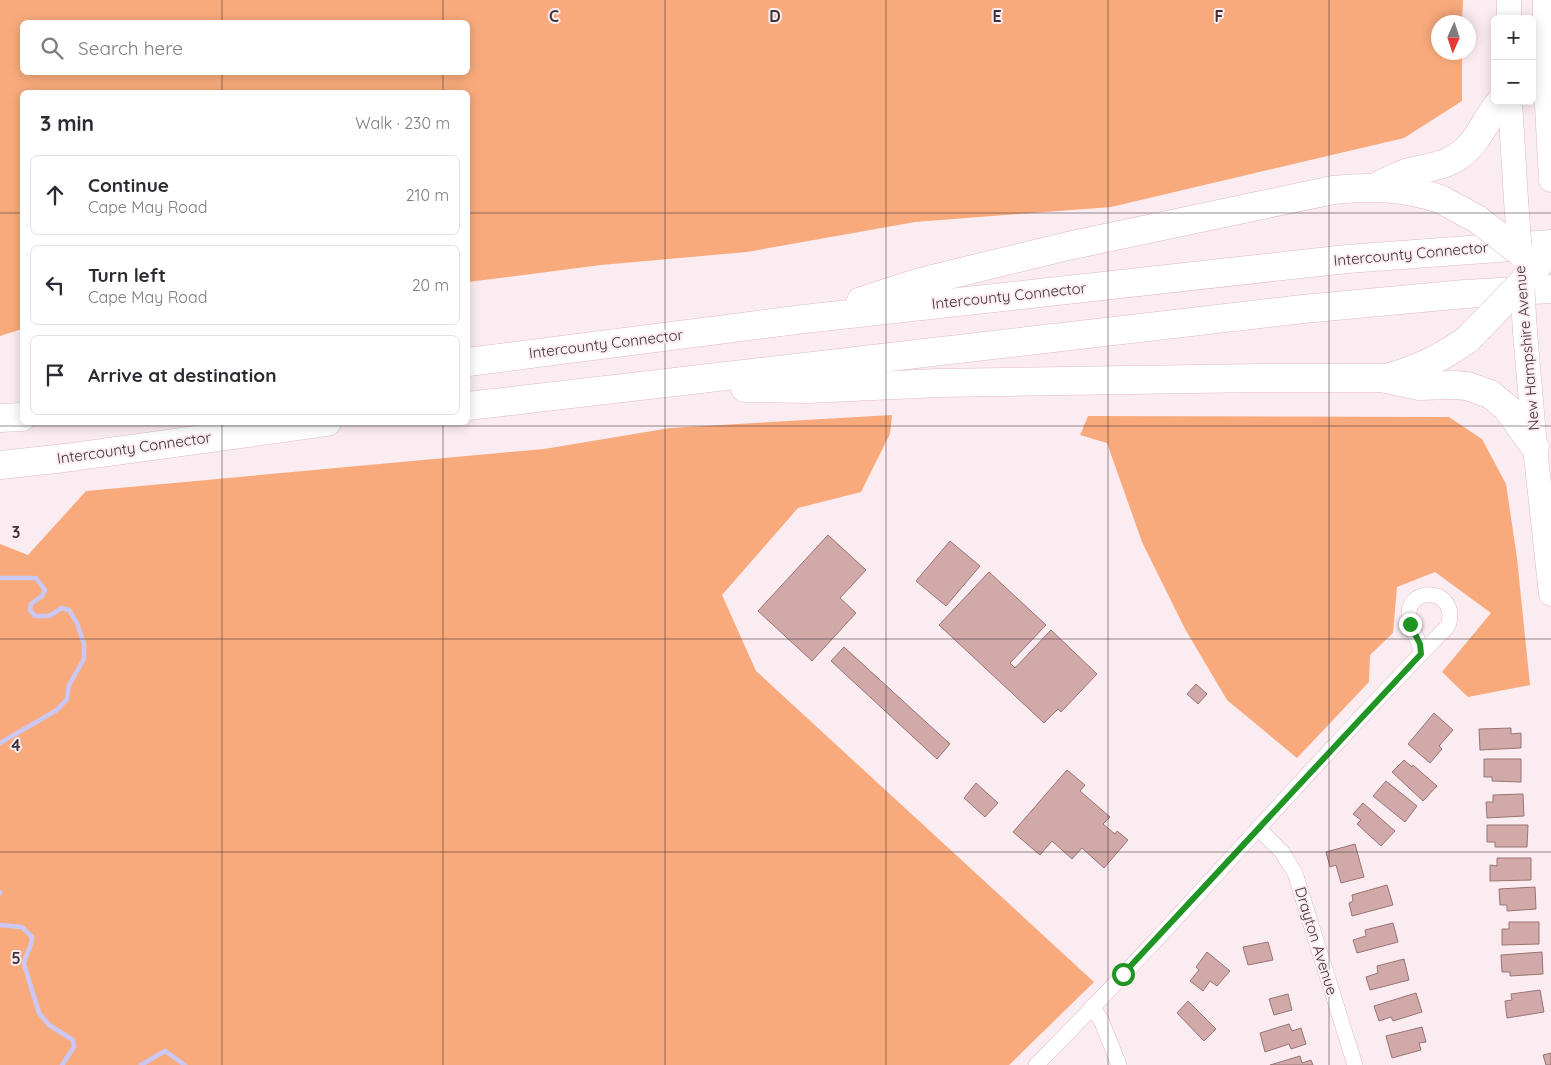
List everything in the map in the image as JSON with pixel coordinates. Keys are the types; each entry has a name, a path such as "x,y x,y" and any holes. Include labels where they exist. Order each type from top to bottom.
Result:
{"highway":[{"path":"1375,187 1406,173 1441,165 1461,155 1481,132 1497,105"},
{"path":"804,319 920,282 1068,246 1332,190 1375,187 1418,192 1440,199 1477,219 1536,267 1468,339 1453,350 1427,365 1382,378"},
{"name":"Intercounty Connector","path":"470,362 804,319 1347,259 1551,244"},
{"path":"470,406 1304,309 1465,294 1551,289"},
{"path":"650,385 808,389 939,383 1382,378 1419,386 1467,386 1490,394 1508,408 1535,447"},
{"path":"0,418 20,417"},
{"name":"Intercounty Connector","path":"0,465 65,458 305,425"}],"main road":[{"path":"1509,0 1509,15"},
{"path":"1544,0 1548,56 1551,180"},
{"name":"New Hampshire Avenue","path":"1510,105 1516,200 1536,267 1525,332 1551,594"}],"street":[{"path":"1036,1065 1421,654"},
{"name":"Drayton Avenue","path":"1258,828 1282,852 1295,873 1355,1065"},
{"path":"1092,1007 1101,1020 1119,1065"}],"shaded area":[{"path":"0,0 1463,0 1462,15 1431,15 1431,60 1462,60 1462,101 1404,138 1111,207 915,222 747,252 601,265 470,282 470,90 20,90 20,330 0,336"},
{"path":"892,415 890,434 861,492 798,508 722,595 756,671 1094,982 1009,1065 0,1065 0,544 28,555 86,491 544,449 670,428"},
{"path":"1088,416 1449,417 1482,439 1506,484 1517,558 1530,685 1468,697 1442,672 1491,613 1435,572 1397,587 1393,633 1370,655 1369,682 1297,758 1227,700 1185,629 1142,542 1107,443 1080,435"}],"building":[{"path":"828,535 866,570 840,598 856,613 812,661 758,611"},
{"path":"950,541 980,566 946,606 916,581"},
{"path":"989,572 1046,625 1010,663 1015,668 1051,630 1097,674 1061,712 1058,709 1044,723 939,625"},
{"path":"844,647 950,744 937,759 831,661"},
{"path":"1196,684 1207,694 1198,704 1187,694"},
{"path":"1434,713 1453,730 1439,746 1442,749 1430,763 1408,744"},
{"path":"1511,728 1511,734 1521,733 1521,748 1480,750 1479,729"},
{"path":"1484,759 1521,759 1521,782 1492,781 1492,777 1484,777"},
{"path":"1404,760 1412,767 1413,765 1437,786 1423,801 1392,772"},
{"path":"1067,770 1085,785 1080,791 1110,817 1103,824 1115,834 1117,831 1128,840 1104,868 1082,848 1072,859 1052,841 1040,855 1013,832"},
{"path":"1386,781 1417,806 1405,822 1373,796"},
{"path":"976,783 998,803 985,817 964,798"},
{"path":"1523,794 1524,816 1487,818 1486,802 1493,802 1493,795"},
{"path":"1363,803 1395,831 1381,846 1357,824 1361,820 1353,814"},
{"path":"1487,825 1528,825 1527,847 1495,847 1495,842 1487,842"},
{"path":"1355,844 1364,877 1341,883 1336,865 1330,867 1326,852"},
{"path":"1497,858 1531,858 1531,880 1490,881 1490,865 1497,866"},
{"path":"1387,885 1393,905 1352,916 1349,903 1353,901 1352,895"},
{"path":"1535,887 1536,909 1507,911 1507,905 1500,905 1499,889"},
{"path":"1509,922 1539,922 1539,944 1502,945 1502,929 1509,929"},
{"path":"1393,923 1398,942 1357,953 1353,940 1366,936 1365,930"},
{"path":"1268,942 1273,960 1248,965 1243,947"},
{"path":"1207,952 1230,971 1217,986 1210,981 1203,991 1190,981 1199,970 1196,967"},
{"path":"1542,952 1543,974 1510,976 1510,972 1502,972 1501,955"},
{"path":"1404,959 1409,980 1370,990 1366,977 1378,973 1377,966"},
{"path":"1540,990 1544,1012 1507,1018 1505,1001 1512,1000 1511,994"},
{"path":"1416,993 1422,1012 1393,1021 1391,1017 1379,1021 1374,1006"},
{"path":"1288,994 1292,1010 1274,1015 1269,999"},
{"path":"1188,1001 1216,1029 1204,1041 1177,1013"},
{"path":"1289,1024 1292,1031 1301,1028 1306,1044 1291,1049 1289,1044 1265,1052 1260,1033"},
{"path":"1422,1027 1426,1042 1419,1043 1421,1050 1392,1058 1386,1036"},
{"path":"1551,1053 1551,1065 1546,1065 1543,1055"},
{"path":"1300,1056 1302,1063 1311,1060 1313,1065 1270,1065"}],"waterway":[{"path":"0,578 36,578 45,590 42,596 31,604 30,610 35,616 49,616 62,608 69,610 77,623 84,644 84,659 69,685 67,699 57,710 0,743"},
{"path":"0,925 22,927 32,937 24,964 39,1013 49,1025 73,1040 74,1047 62,1065"},
{"path":"141,1065 165,1051 185,1065"}],"route":[{"path":"1123,974 1421,654 1420,644 1410,624"}]}
